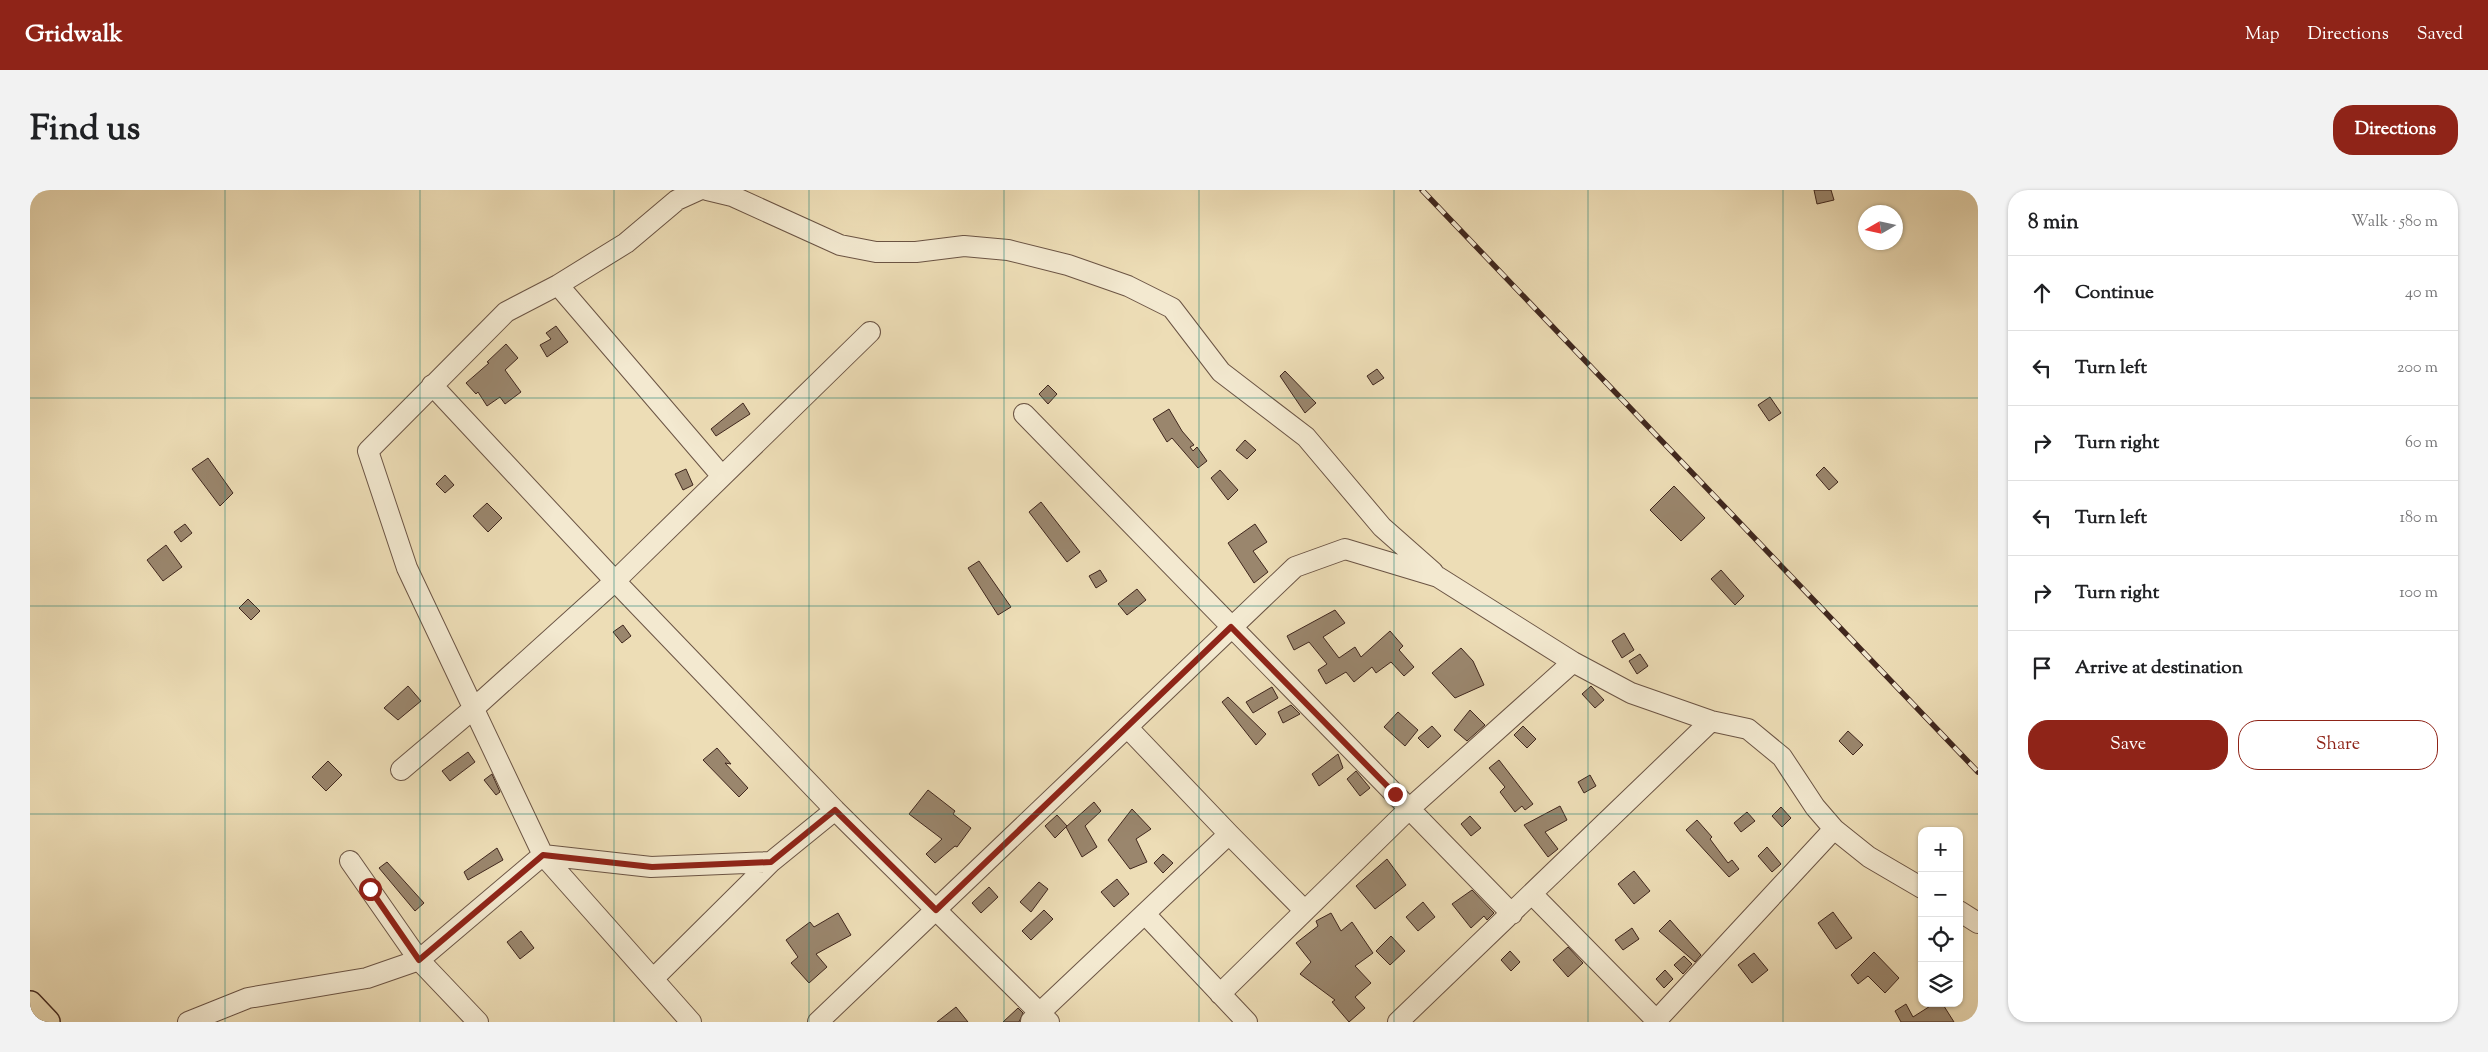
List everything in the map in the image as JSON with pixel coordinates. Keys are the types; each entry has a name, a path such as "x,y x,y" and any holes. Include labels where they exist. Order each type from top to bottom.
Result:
{"street":[{"path":"691,1022 543,855 407,568 368,452 506,312 558,285 626,243 677,200 699,190"},
{"path":"707,190 732,196 840,245 876,252 916,252 964,246 1008,250 1068,265 1120,283 1172,308 1221,372 1306,437 1382,527 1438,577 1573,662 1631,693 1711,721 1748,729 1782,757 1815,807 1834,829 1869,857 1918,886"},
{"path":"558,285 721,475"},
{"path":"401,770 473,710 614,581 870,332"},
{"path":"432,386 614,581 835,810 936,910 1039,1019 1229,834"},
{"path":"1024,414 1512,914"},
{"path":"818,1022 1295,567 1346,549 1438,577"},
{"path":"1220,994 1409,808 1573,662"},
{"path":"1406,1020 1532,894 1711,721"},
{"path":"1127,727 1305,910"},
{"path":"653,980 771,862 835,810"},
{"path":"1532,894 1657,1021 1834,829"},
{"path":"188,1022 248,998 367,978 419,960 543,855 652,867 771,862"},
{"path":"350,861 419,960 478,1022"},
{"path":"1145,914 1246,1022"},
{"path":"1963,914 1978,924"}],"building":[{"path":"1814,190 1831,190 1834,200 1817,204"},
{"path":"556,326 568,342 547,357 540,345 551,339 546,333"},
{"path":"506,344 518,358 505,370 521,392 505,404 500,397 487,406 478,392 476,394 466,383 489,363 487,362"},
{"path":"1377,369 1384,378 1373,385 1367,376"},
{"path":"1285,371 1316,403 1305,413 1280,376"},
{"path":"1048,385 1057,394 1048,404 1039,394"},
{"path":"1770,397 1781,413 1769,421 1758,405"},
{"path":"743,403 750,414 716,436 711,429"},
{"path":"1169,409 1182,431 1194,445 1190,447 1193,451 1197,447 1207,461 1198,468 1172,438 1167,442 1153,419"},
{"path":"1245,440 1256,450 1247,459 1236,450"},
{"path":"208,458 233,493 220,506 192,469"},
{"path":"1824,467 1838,482 1829,490 1816,475"},
{"path":"686,469 693,485 683,490 675,474"},
{"path":"1220,470 1238,490 1228,500 1211,478"},
{"path":"445,475 454,485 445,493 436,484"},
{"path":"1674,486 1705,518 1681,541 1650,510"},
{"path":"1041,502 1080,552 1067,562 1029,512"},
{"path":"487,503 502,518 488,532 473,516"},
{"path":"185,524 192,533 181,542 174,532"},
{"path":"1255,524 1267,542 1253,551 1268,572 1254,583 1228,543"},
{"path":"166,545 182,567 163,581 147,560"},
{"path":"979,561 1011,607 998,615 968,568"},
{"path":"1100,570 1107,581 1096,588 1089,576"},
{"path":"1721,570 1744,596 1735,605 1711,579"},
{"path":"1137,589 1146,600 1127,615 1118,604"},
{"path":"248,599 260,611 251,620 239,608"},
{"path":"1335,610 1345,623 1323,637 1339,658 1355,647 1361,657 1390,631 1403,646 1399,650 1414,667 1404,676 1391,662 1376,673 1372,667 1354,682 1346,672 1326,684 1318,670 1327,664 1309,642 1294,650 1287,636"},
{"path":"623,625 631,636 622,643 613,632"},
{"path":"1624,633 1634,650 1622,658 1612,641"},
{"path":"1461,648 1473,661 1484,685 1455,698 1432,673"},
{"path":"1640,654 1648,666 1637,674 1629,661"},
{"path":"408,686 421,701 398,720 384,708"},
{"path":"1591,686 1604,700 1595,708 1582,694"},
{"path":"1272,687 1278,698 1253,713 1246,702"},
{"path":"1228,697 1266,734 1256,745 1222,702"},
{"path":"1291,705 1300,714 1283,723 1278,712"},
{"path":"1470,710 1485,725 1467,741 1454,730"},
{"path":"1398,712 1418,730 1405,746 1384,727"},
{"path":"1432,726 1441,736 1428,748 1418,738"},
{"path":"1523,726 1536,739 1527,748 1514,735"},
{"path":"1848,731 1863,745 1853,755 1839,741"},
{"path":"717,748 731,764 725,763 748,788 739,797 703,760"},
{"path":"468,752 475,762 450,781 442,771"},
{"path":"1338,754 1343,768 1319,786 1312,774"},
{"path":"1499,760 1533,804 1525,810 1522,806 1515,812 1500,792 1505,787 1489,768"},
{"path":"328,761 342,775 326,791 312,777"},
{"path":"1356,771 1370,788 1360,796 1347,779"},
{"path":"492,774 500,792 496,795 484,780"},
{"path":"1590,775 1596,786 1584,793 1578,782"},
{"path":"928,790 955,811 953,814 971,828 957,847 955,846 935,863 926,854 942,839 909,814"},
{"path":"1094,802 1101,811 1085,826 1097,847 1082,857 1066,827"},
{"path":"1560,806 1567,820 1545,832 1558,849 1548,857 1524,825"},
{"path":"1781,807 1791,818 1782,827 1772,816"},
{"path":"1132,809 1151,829 1136,839 1147,862 1130,869 1108,840"},
{"path":"1747,812 1755,821 1741,832 1734,823"},
{"path":"1057,815 1067,826 1055,838 1045,826"},
{"path":"1470,816 1481,828 1471,836 1461,824"},
{"path":"1697,820 1712,837 1710,839 1728,863 1732,860 1739,869 1729,877 1686,830"},
{"path":"1767,847 1781,864 1772,872 1758,856"},
{"path":"497,848 503,860 468,880 464,872"},
{"path":"1163,854 1173,863 1163,873 1154,863"},
{"path":"1387,859 1406,885 1375,909 1356,886"},
{"path":"387,862 424,903 415,911 379,868"},
{"path":"1634,871 1650,891 1634,904 1618,884"},
{"path":"1117,879 1129,894 1114,907 1101,892"},
{"path":"1039,882 1048,889 1031,912 1020,902"},
{"path":"989,887 998,897 981,913 972,903"},
{"path":"1472,890 1494,913 1487,920 1484,916 1471,928 1452,904"},
{"path":"1423,902 1435,917 1418,931 1406,917"},
{"path":"1044,910 1053,919 1031,940 1022,931"},
{"path":"1833,912 1852,938 1836,949 1818,923"},
{"path":"838,913 851,935 816,954 827,967 809,983 791,963 798,957 786,940 810,922 814,927"},
{"path":"1331,913 1341,931 1352,922 1373,953 1355,966 1371,983 1355,997 1365,1008 1349,1022 1332,1002 1335,1000 1300,974 1311,962 1296,943 1318,926 1316,921"},
{"path":"1670,920 1701,955 1695,962 1659,931"},
{"path":"1632,928 1639,939 1623,950 1615,940"},
{"path":"521,931 534,948 520,959 507,942"},
{"path":"1391,936 1405,951 1390,965 1376,951"},
{"path":"1568,947 1583,963 1568,977 1553,960"},
{"path":"1510,951 1520,962 1511,971 1501,960"},
{"path":"1874,952 1899,978 1885,993 1868,976 1858,984 1851,975"},
{"path":"1754,953 1768,970 1752,983 1738,965"},
{"path":"1684,956 1692,964 1683,974 1674,965"},
{"path":"1665,970 1673,979 1664,988 1656,979"},
{"path":"1906,1004 1913,1017 1929,1007 1945,1007 1954,1022 1901,1022 1895,1011"},
{"path":"956,1007 968,1022 937,1022"},
{"path":"1018,1008 1023,1013 1019,1022 1003,1022"}],"railway":[{"path":"1422,190 1978,772"}],"route":[{"path":"370,889 419,960 543,855 652,867 771,862 835,810 936,910 1231,627 1395,794"}]}
